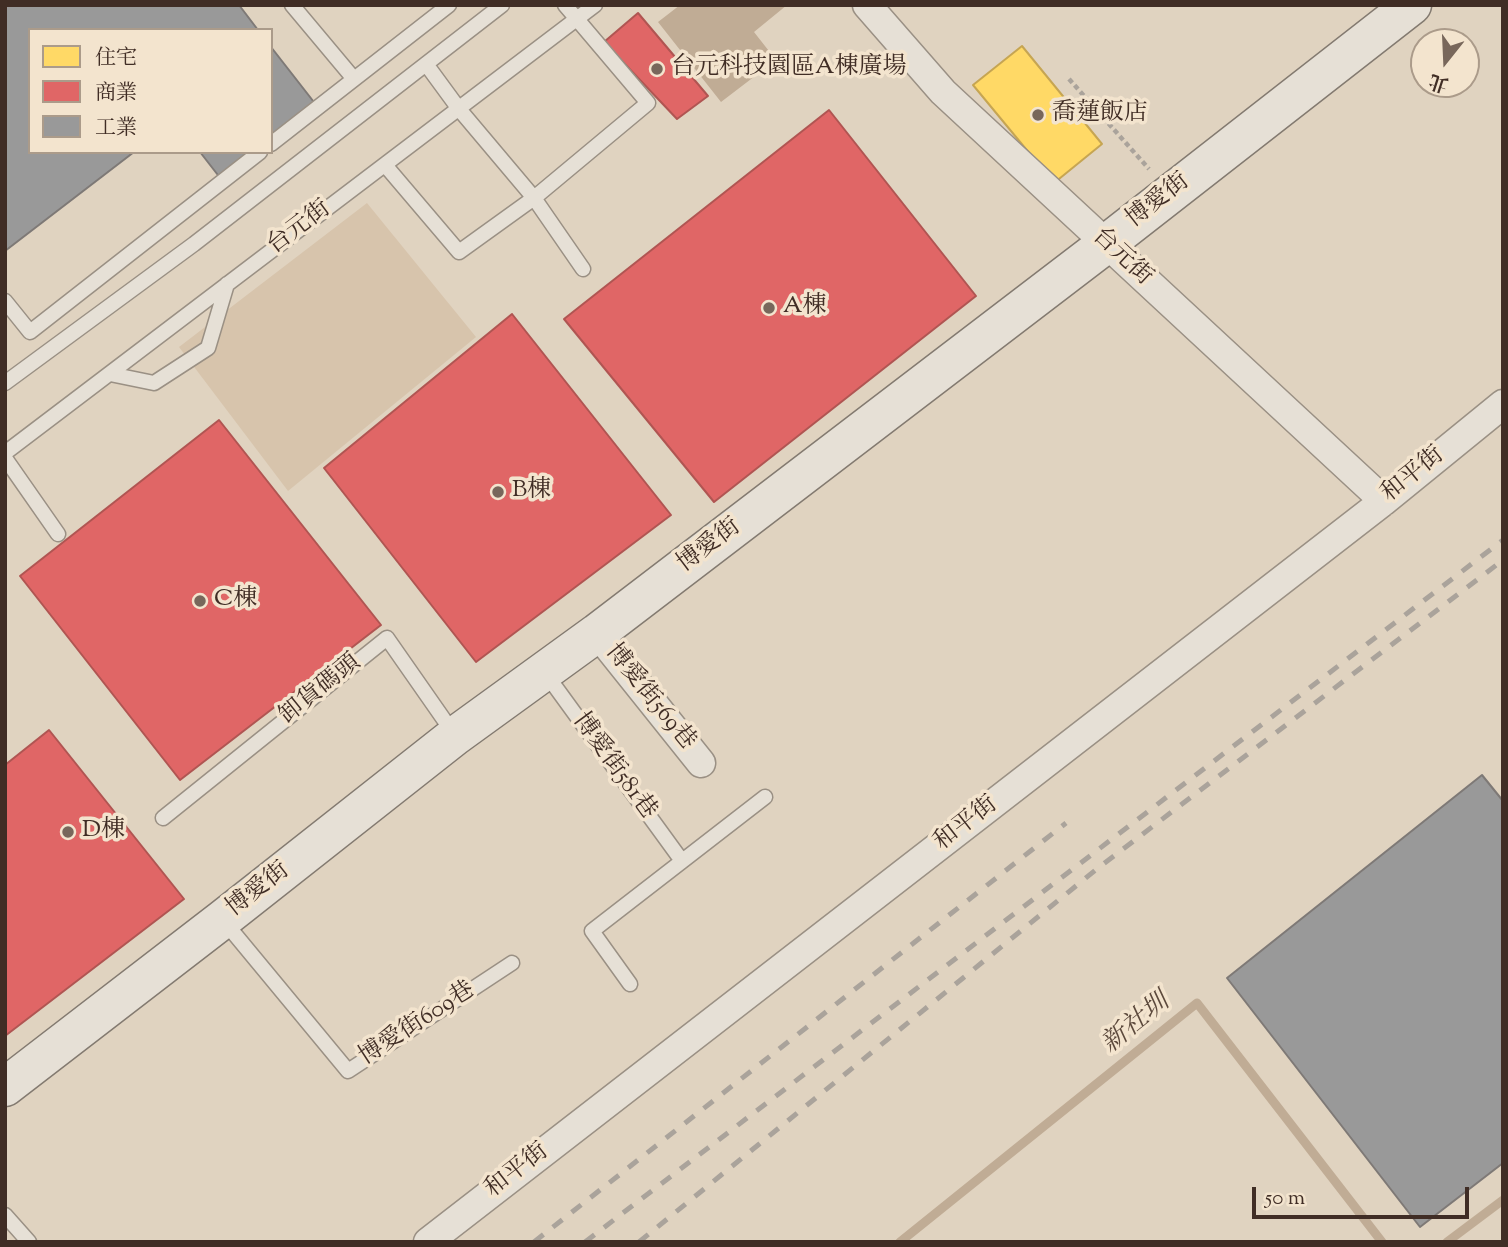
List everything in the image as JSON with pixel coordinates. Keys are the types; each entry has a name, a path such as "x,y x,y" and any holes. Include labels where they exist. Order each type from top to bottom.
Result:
{"street":[{"name":"台元街","path":"867,5 943,92 1384,501"},
{"name":"博愛街","path":"5,1087 455,736 545,673 1106,244 1412,5"},
{"name":"和平街","path":"428,1242 1384,501 1503,404"},
{"name":"博愛街569巷","path":"597,633 701,763"}],"lane":[{"path":"292,5 354,79"},
{"path":"273,142 449,5"},
{"path":"5,383 194,244 502,5"},
{"path":"385,165 459,252 534,198 648,103 565,5"},
{"name":"台元街","path":"5,456 595,5"},
{"path":"426,64 534,198 583,269"},
{"path":"5,301 30,332 257,154"},
{"path":"110,374 154,383 208,348 227,284"},
{"path":"5,456 58,534"},
{"name":"卸貨碼頭","path":"163,818 387,638 441,712 455,736"},
{"name":"博愛街581巷","path":"545,673 682,861"},
{"path":"630,984 592,931 765,797"},
{"name":"博愛街609巷","path":"223,919 348,1071 512,963"},
{"path":"5,1215 27,1241"}],"path":[{"path":"1069,79 1170,194"}],"shaded area":[{"path":"680,5 787,5 754,32 776,60 721,102 658,22"},
{"path":"367,203 476,337 288,491 179,347"}],"building: 住宅":[{"name":"喬蓮飯店","path":"1022,46 1102,144 1054,183 973,85"}],"building: 商業":[{"name":"台元科技園區A棟廣場","path":"638,13 708,96 677,119 604,42"},
{"name":"A棟","path":"829,110 976,296 714,502 564,319"},
{"name":"B棟","path":"512,314 671,515 476,662 324,468"},
{"name":"C棟","path":"219,420 381,625 180,780 20,576"},
{"name":"D棟","path":"49,730 184,899 5,1036 5,765"}],"building: 工業":[{"path":"5,5 239,5 256,28 28,28 28,154 131,154 5,251"},
{"path":"273,50 317,106 273,139"},
{"path":"202,154 252,154 221,179"},
{"path":"1482,775 1503,801 1503,1163 1420,1227 1227,978"}],"waterway":[{"name":"新社圳","path":"900,1242 1197,1003 1382,1242"},
{"name":"新社圳","path":"1447,1242 1503,1200"}],"railway":[{"path":"585,1242 1503,540"},
{"path":"639,1242 1098,868 1503,560"},
{"path":"534,1242 1066,823"}],"place":[{"name":"台元科技園區A棟廣場","path":"657,69"},
{"name":"喬蓮飯店","path":"1038,115"},
{"name":"A棟","path":"769,308"},
{"name":"B棟","path":"498,492"},
{"name":"C棟","path":"200,601"},
{"name":"D棟","path":"68,832"}]}
